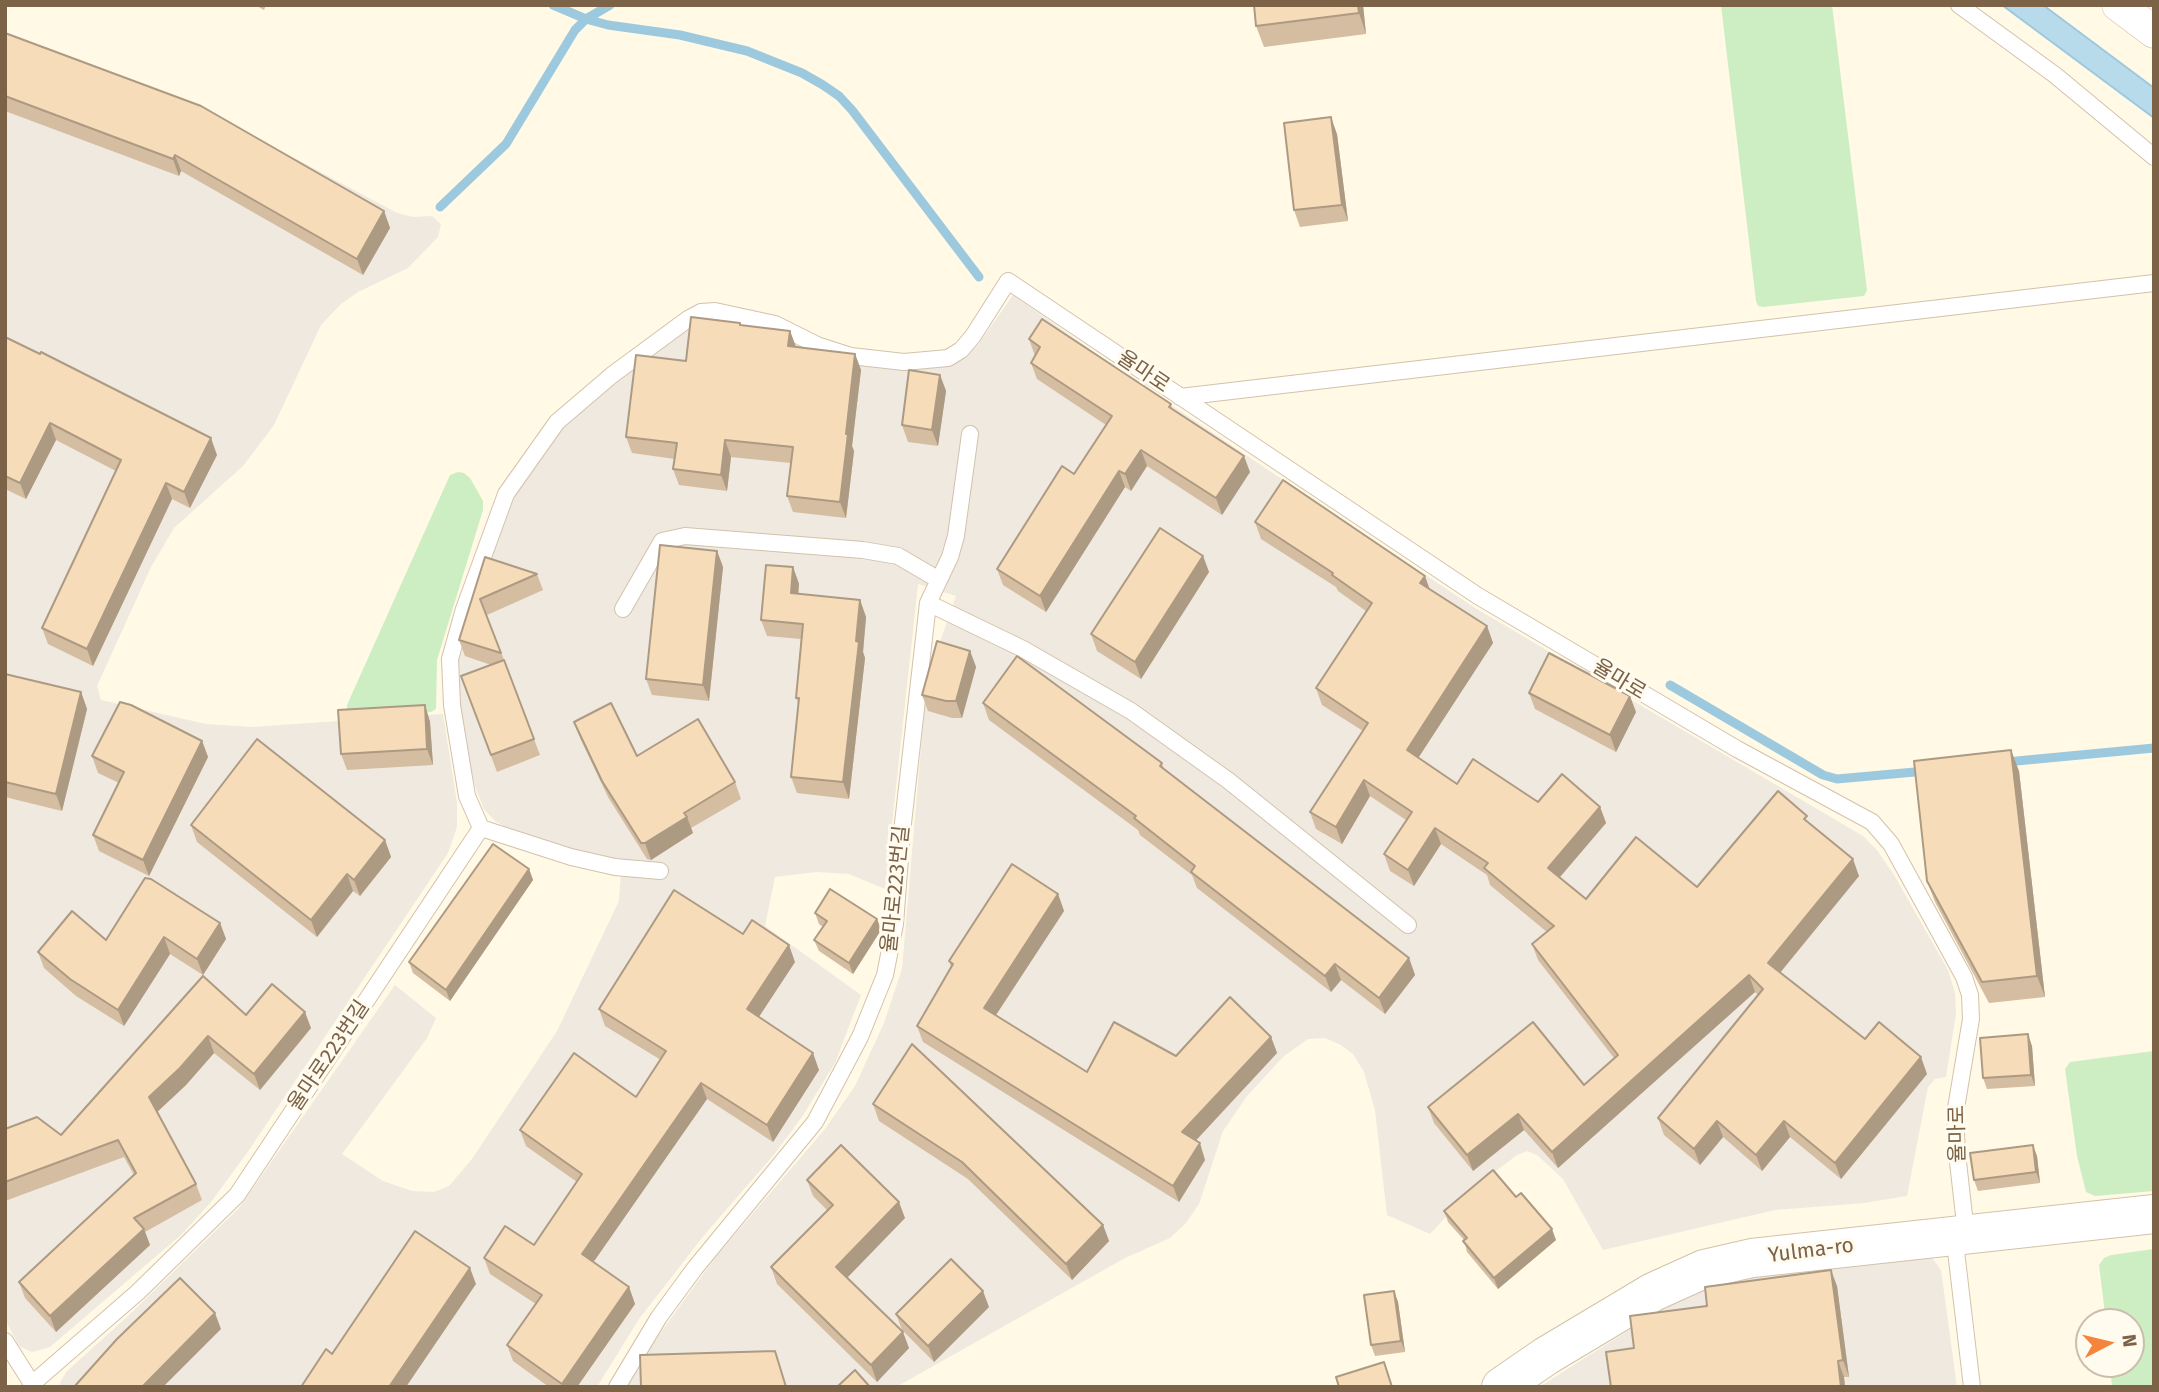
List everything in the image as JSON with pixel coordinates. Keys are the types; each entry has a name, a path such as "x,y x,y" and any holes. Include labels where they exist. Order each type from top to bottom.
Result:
{"street":[{"path":"2118,5 2154,32"},
{"name":"Yulma-ro","path":"1501,1387 1546,1356 1653,1292 1704,1269 1752,1258 2154,1214"}],"lane":[{"path":"1958,5 2055,75 2154,157"},
{"name":"율마로","path":"481,828 467,796 452,705 450,659 464,609 506,494 542,441 575,405 701,312 715,311 775,324 817,345 851,356 905,362 948,358 961,350 973,336 1008,281 1478,596 1737,749 1872,821 1891,844 1964,977 1970,995 1971,1019 1955,1114 1960,1234 1972,1387"},
{"path":"1180,397 2154,283"},
{"name":"율마로223번길","path":"617,1387 659,1317 695,1268 815,1122 860,1037 885,975 895,924 902,832 928,603 956,537 970,434"},
{"path":"622,609 662,541 685,536 863,550 898,556 939,580"},
{"path":"928,603 1023,649 1131,711 1229,781 1408,925"},
{"path":"481,828 571,857 615,867 660,871"},
{"name":"율마로223번길","path":"33,1385 138,1292 237,1195 481,828"},
{"path":"5,1341 33,1385"}],"shaded area":[{"path":"5,41 214,115 397,213 413,217 432,216 441,224 438,237 408,268 358,292 341,304 321,325 274,425 243,466 174,528 151,567 97,686 101,700 206,724 251,727 443,714 457,803 457,827 448,853 249,1150 211,1202 182,1234 50,1347 32,1352 19,1346 5,1320"},
{"path":"1013,295 1141,385 1475,608 1863,836 1877,850 1948,970 1955,993 1956,1014 1946,1077 1935,1079 1928,1087 1907,1196 1864,1203 1775,1210 1603,1250 1563,1179 1537,1155 1527,1151 1517,1155 1472,1189 1430,1234 1387,1215 1375,1110 1364,1072 1353,1054 1325,1038 1308,1039 1284,1056 1247,1096 1223,1131 1199,1204 1186,1223 1170,1238 1125,1258 896,1387 627,1387 648,1350 714,1259 825,1129 855,1086 884,1023 902,969 925,701 937,651 956,596 918,584 885,889 849,874 816,872 775,877 765,926 861,995 835,1063 802,1117 772,1157 705,1234 639,1319 597,1387 58,1387 66,1372 239,1208 395,985 436,1018 427,1038 342,1154 383,1181 412,1191 434,1192 449,1186 472,1159 557,1031 619,901 622,861 571,850 513,831 495,821 484,809 475,786 460,718 458,660 506,512 523,482 558,433 583,407 691,325 703,319 744,323 902,367 933,368 947,366 962,359 978,345"},
{"path":"1918,1254 1933,1259 1941,1270 1957,1387 1539,1387 1683,1296 1749,1276"}],"green space":[{"path":"1721,5 1832,5 1867,290 1864,296 1758,306"},
{"path":"458,472 470,478 483,501 483,510 437,660 436,709 431,712 355,717 347,710 347,705 450,475"},
{"path":"2154,1051 2154,1191 2095,1196 2086,1192 2077,1156 2065,1069 2070,1062"},
{"path":"2154,1249 2154,1387 2112,1387 2111,1378 2145,1378 2145,1308 2104,1308 2099,1265 2104,1258"}],"water":[{"path":"2002,5 2043,5 2154,88 2154,118"}],"building":[{"path":"1254,5 1358,5 1359,13 1256,26"},
{"path":"5,33 201,106 384,211 357,259 175,155 173,159 5,96"},
{"path":"1331,117 1342,205 1294,210 1284,123"},
{"path":"691,317 790,331 788,346 855,354 840,502 787,496 793,447 725,440 721,475 673,469 677,443 626,437 636,355 686,361"},
{"path":"1042,319 1244,456 1216,498 1141,450 1125,474 1119,471 1040,596 997,569 1062,466 1074,474 1112,416 1031,363 1040,347 1029,339"},
{"path":"5,337 40,354 41,352 211,438 184,492 166,483 87,649 42,628 121,460 50,423 20,483 5,476"},
{"path":"909,370 940,375 932,430 902,425"},
{"path":"1283,480 1425,576 1420,583 1487,626 1407,750 1457,784 1473,759 1538,802 1562,774 1600,807 1548,868 1586,899 1636,837 1697,887 1778,791 1807,816 1804,819 1853,859 1768,963 1865,1039 1879,1022 1921,1057 1835,1163 1784,1121 1756,1155 1717,1121 1694,1149 1658,1118 1763,989 1749,975 1552,1152 1518,1114 1467,1155 1428,1107 1533,1022 1584,1085 1618,1055 1532,944 1554,926 1484,868 1488,863 1435,828 1408,870 1384,854 1412,812 1364,780 1336,827 1310,812 1368,723 1316,688 1372,603 1332,575 1333,573 1255,522"},
{"path":"1160,528 1203,556 1135,662 1091,634"},
{"path":"660,545 717,551 703,685 646,679"},
{"path":"485,557 537,574 480,599 501,653 459,640"},
{"path":"766,565 793,567 791,593 860,600 856,641 859,642 843,782 791,777 803,624 761,620"},
{"path":"937,641 970,651 956,701 922,695"},
{"path":"1549,653 1630,696 1610,735 1529,693"},
{"path":"1017,656 1162,763 1160,766 1409,958 1379,998 1335,964 1325,976 1191,872 1195,866 1134,818 1136,816 983,703"},
{"path":"504,660 534,739 491,755 461,676"},
{"path":"5,674 81,692 56,794 5,782"},
{"path":"120,702 202,741 143,860 93,835 124,772 92,756"},
{"path":"611,703 637,756 698,719 735,782 684,813 687,817 641,843 602,781 574,722"},
{"path":"425,705 427,749 341,754 338,710"},
{"path":"257,739 385,840 354,880 347,874 311,920 191,825"},
{"path":"2011,750 2037,976 1982,982 1927,881 1914,761"},
{"path":"493,844 529,869 446,990 409,962"},
{"path":"1012,864 1058,894 984,1008 1087,1072 1114,1022 1176,1056 1230,997 1271,1037 1182,1132 1200,1143 1173,1186 917,1026 953,964 949,961"},
{"path":"145,878 151,879 220,923 197,959 164,937 118,1010 70,979 38,952 72,911 106,940"},
{"path":"830,889 877,919 849,963 814,940 827,921 815,913"},
{"path":"674,890 743,934 752,920 789,945 747,1009 813,1053 767,1125 701,1083 582,1254 629,1287 562,1384 507,1345 542,1295 484,1258 505,1226 534,1245 582,1174 520,1130 574,1053 636,1097 666,1051 599,1009"},
{"path":"203,976 246,1015 272,984 305,1012 254,1074 208,1036 180,1068 149,1097 196,1184 134,1218 144,1229 50,1316 19,1282 136,1173 118,1140 5,1182 5,1129 37,1117 61,1135"},
{"path":"2028,1034 2031,1075 1983,1078 1980,1038"},
{"path":"912,1044 1103,1225 1066,1264 962,1162 873,1104"},
{"path":"841,1145 899,1202 836,1267 903,1332 871,1365 771,1267 833,1205 807,1180"},
{"path":"2033,1145 2036,1172 1974,1180 1970,1153"},
{"path":"1493,1170 1516,1197 1521,1193 1552,1229 1494,1278 1463,1241 1467,1238 1444,1211"},
{"path":"415,1231 470,1268 389,1387 301,1387 326,1349 332,1354"},
{"path":"951,1259 983,1291 928,1346 896,1314"},
{"path":"1831,1270 1843,1360 1838,1361 1841,1387 1611,1387 1606,1352 1634,1348 1630,1316 1707,1306 1705,1287"},
{"path":"180,1278 215,1313 142,1387 74,1387 117,1339"},
{"path":"1394,1291 1401,1341 1371,1345 1364,1295"},
{"path":"775,1351 786,1387 641,1387 640,1355"},
{"path":"1384,1362 1392,1387 1339,1387 1336,1377"},
{"path":"855,1370 870,1387 837,1387"}],"waterway":[{"path":"553,5 608,25 680,35 747,51 802,73 823,85 839,96 852,110 979,277"},
{"path":"440,207 506,144 575,30 586,19 610,5"},
{"path":"1670,685 1823,775 1837,779 1926,771"},
{"path":"2006,762 2154,748"}]}
